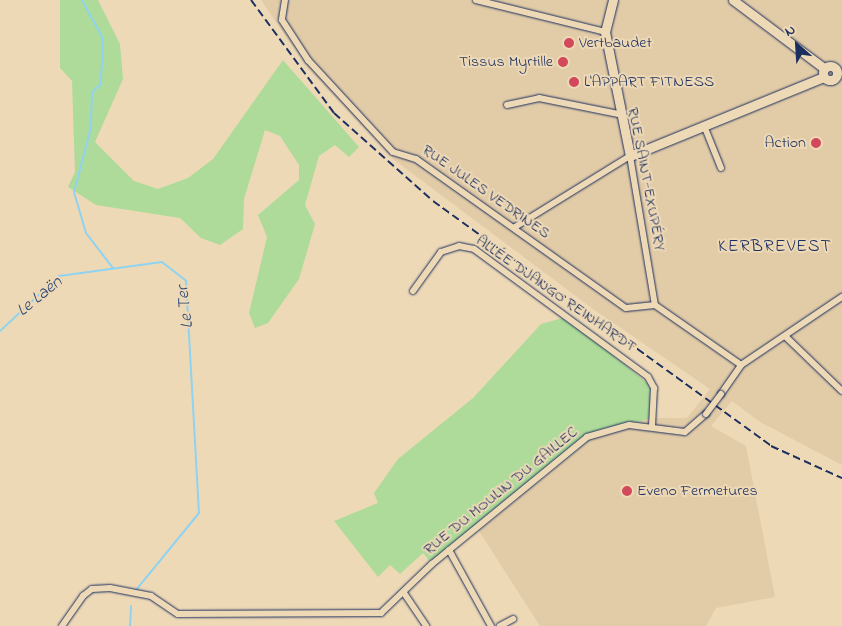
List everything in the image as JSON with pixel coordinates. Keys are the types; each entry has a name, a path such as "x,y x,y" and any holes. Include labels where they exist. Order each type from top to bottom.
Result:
{"street":[{"name":"RUE JULES VEDRINES","path":"285,0 283,21 308,60 393,152 416,159 515,227 626,308 655,305"},
{"path":"476,0 605,32"},
{"name":"RUE SAINT-EXUPÉRY","path":"614,0 605,32 618,114 630,156 655,305"},
{"path":"733,0 824,73"},
{"path":"515,227 630,156 705,128 824,73 833,66 840,74"},
{"path":"507,105 539,98 618,114"},
{"path":"705,128 721,168"},
{"name":"ALLÉE DJANGO REINHARDT","path":"413,291 441,252 459,246 474,249 648,377 654,388 652,427"},
{"path":"655,305 741,366 842,297"},
{"path":"785,336 842,390"},
{"name":"RUE DU MOULIN DU GAILLEC","path":"62,626 92,589 151,596 178,614 354,616 381,612 449,550 587,437 614,426 690,431 706,414 741,366"},
{"path":"449,550 491,626"},
{"path":"404,593 426,626"},
{"path":"500,626 513,619"}],"shaded area":[{"path":"261,0 842,0 842,465 760,422 732,401 711,426 746,446 775,597 716,608 706,626 540,626 479,531 591,439 650,418 687,418 710,389 593,309 393,159 308,68"}],"green space":[{"path":"60,0 98,0 120,44 123,79 95,142 134,181 158,189 188,178 213,159 283,60 359,147 349,157 335,145 319,156 305,205 315,224 299,279 268,323 255,328 249,313 267,237 258,215 299,180 299,165 280,136 265,130 244,199 243,229 220,245 201,238 180,218 96,205 68,187 75,172 72,81 60,68"},
{"path":"566,317 652,387 650,418 591,439 432,564 423,553 400,574 390,565 378,577 334,521 378,503 374,493 398,459 473,398 541,324"}],"waterway":[{"name":"Le Ter","path":"82,0 102,37 103,53 100,85 92,92 91,128 74,192 86,233 113,268"},
{"name":"Le Ter","path":"0,331 59,276 162,262 186,281 199,513 136,590"},
{"name":"Le Ter","path":"130,626 131,606"}],"railway":[{"path":"251,0 334,113 433,201 771,446 842,478"}],"place":[{"name":"Vertbaudet","path":"569,43"},
{"name":"Tissus Myrtille","path":"563,62"},
{"name":"L'APPART FITNESS","path":"574,82"},
{"name":"Action","path":"816,143"},
{"name":"Eveno Fermetures","path":"627,491"}],"district":[{"name":"KERBREVEST","path":"775,247"}],"water label":[{"name":"Le Laën","path":"40,297"}]}
